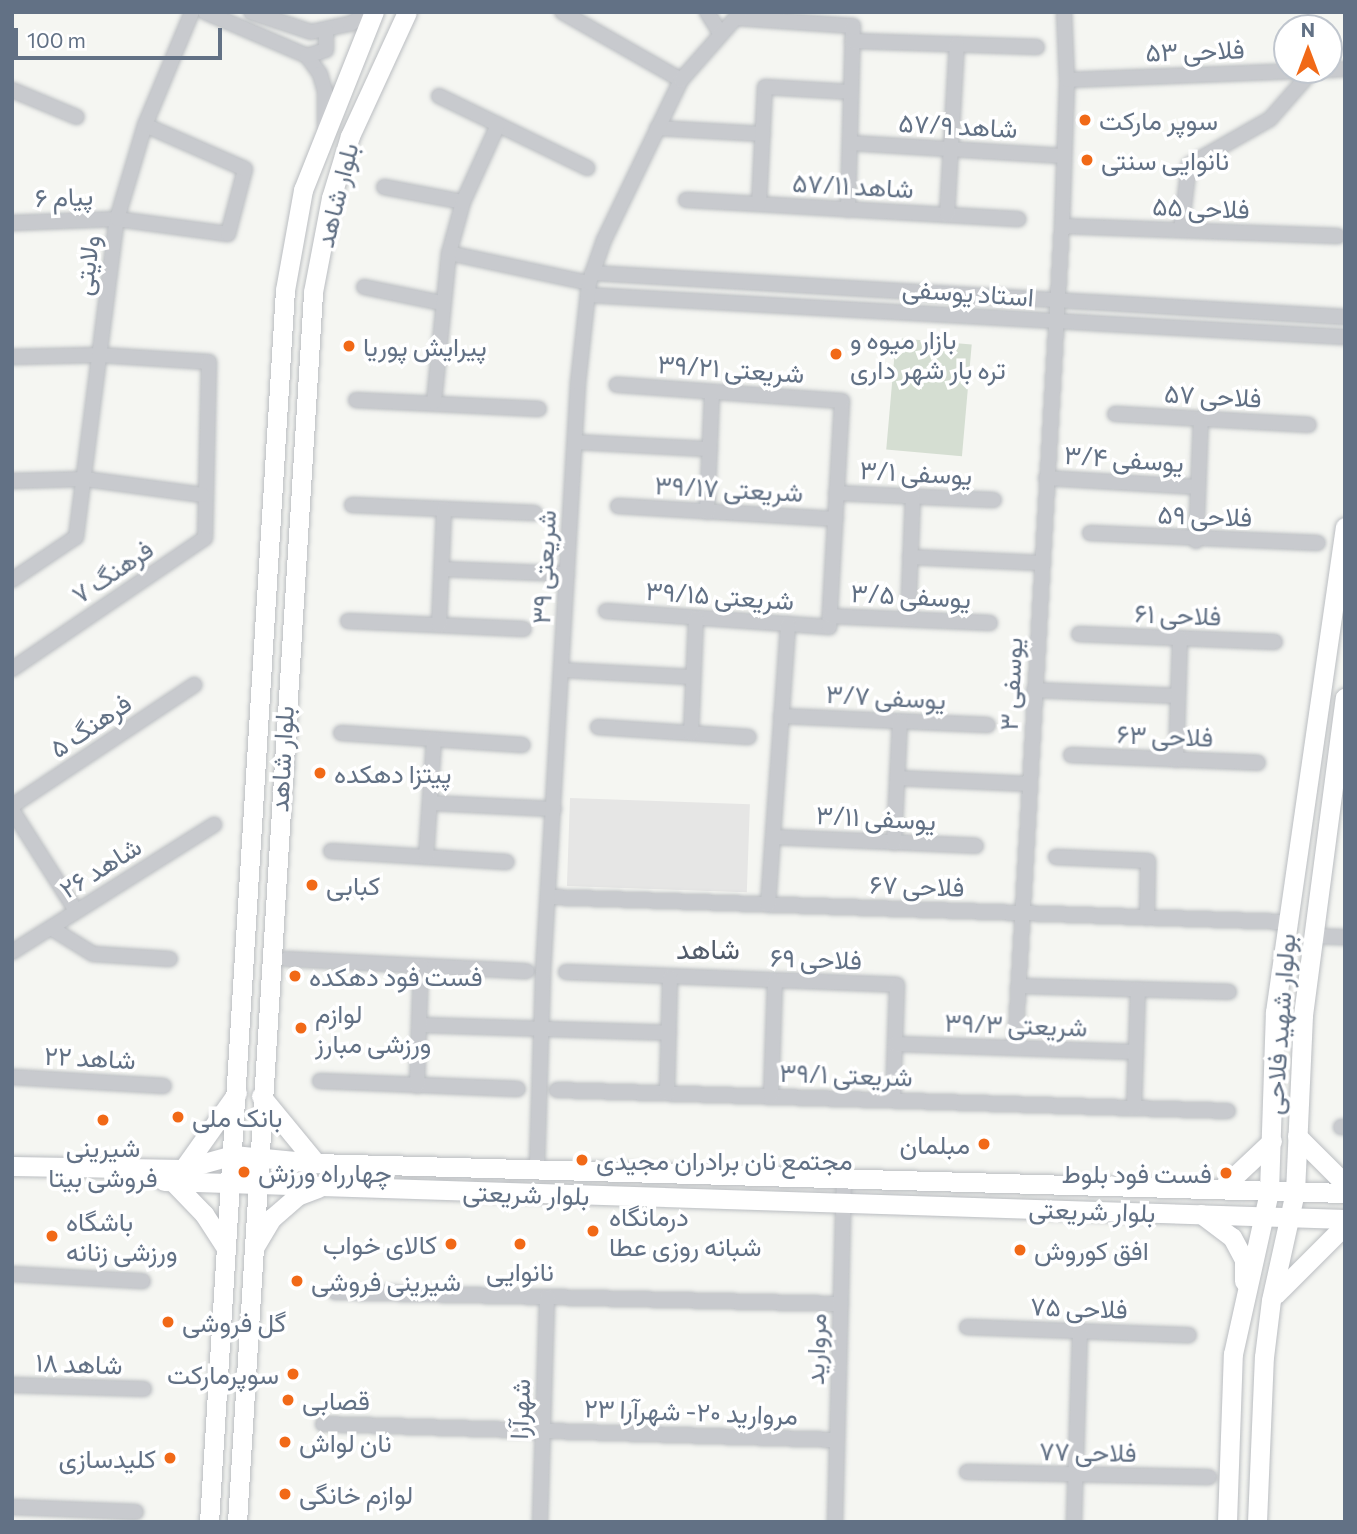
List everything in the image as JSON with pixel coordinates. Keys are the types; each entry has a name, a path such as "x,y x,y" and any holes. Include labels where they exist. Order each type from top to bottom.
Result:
{"main road":[{"name":"بلوار شاهد","path":"209,1522 232,1182 278,363 303,190 371,12"},
{"name":"بلوار شاهد","path":"237,1522 261,1096 313,292 331,198 350,136 407,12"},
{"name":"بولوار شهید فلاحی","path":"1227,1522 1233,1354 1269,1191 1275,1012 1285,922 1345,527"},
{"name":"بولوار شهید فلاحی","path":"1257,1522 1261,1420 1271,1300 1295,1192 1312,936 1345,698"},
{"path":"226,1248 178,1175 237,1093"},
{"path":"261,1096 316,1163"},
{"path":"1297,1136 1345,1184"},
{"path":"1221,1189 1272,1141"},
{"name":"بلوار شریعتی","path":"12,1180 178,1175 233,1155 316,1163 537,1166 1345,1193"},
{"name":"بلوار شریعتی","path":"12,1166 324,1186 1200,1213 1345,1222"},
{"path":"253,1250 272,1218 297,1196 324,1186"},
{"path":"1200,1213 1231,1237 1244,1260 1244,1301"},
{"path":"1271,1300 1345,1222"},
{"path":"1230,1418 1261,1420"}],"street":[{"name":"ولایتی","path":"12,580 76,537 117,219 145,125 192,12"},
{"path":"205,12 307,56 320,74 325,91 325,128"},
{"path":"251,12 282,26 326,31 371,12"},
{"path":"562,12 681,80"},
{"path":"707,12 721,34"},
{"name":"یوسفی ۳","path":"1015,1048 1062,226 1067,79 1064,12"},
{"path":"738,15 853,26 848,210"},
{"name":"شریعتی ۳۹","path":"537,1166 541,1029 575,442 590,284 657,128 681,80 738,15"},
{"path":"307,56 326,50 326,31"},
{"path":"852,41 1037,47"},
{"path":"947,215 957,44"},
{"name":"فلاحی ۵۳","path":"1067,79 1273,72"},
{"path":"1181,230 1189,165 1270,119 1301,84"},
{"path":"759,204 765,87 851,92"},
{"path":"12,90 77,117"},
{"path":"439,96 587,168"},
{"path":"12,100 34,99"},
{"name":"پیام ۶","path":"12,223 117,219 228,234 246,169 145,125"},
{"path":"435,402 442,303 449,253 463,202 498,125"},
{"path":"657,128 763,134"},
{"name":"شاهد ۵۷/۹","path":"850,143 1064,156"},
{"path":"384,187 463,202"},
{"name":"شاهد ۵۷/۱۱","path":"686,200 1018,219"},
{"name":"فلاحی ۵۵","path":"1062,226 1338,236"},
{"path":"449,253 590,284"},
{"name":"استاد یوسفی","path":"590,284 1056,301 1345,317"},
{"name":"استاد یوسفی","path":"590,284 1055,322 1345,337"},
{"path":"364,287 442,303"},
{"path":"12,357 99,355 209,362 203,495 85,479 12,481"},
{"name":"شریعتی ۳۹/۲۱","path":"617,385 842,401 836,494"},
{"path":"707,512 712,392"},
{"path":"356,400 539,409"},
{"name":"فلاحی ۵۷","path":"1115,414 1309,425"},
{"path":"1196,541 1200,419"},
{"path":"575,442 710,449"},
{"name":"یوسفی ۳/۴","path":"1046,478 1198,487"},
{"path":"830,621 836,494"},
{"name":"یوسفی ۳/۱","path":"836,494 994,500"},
{"name":"فرهنگ ۷","path":"12,668 205,538 203,495"},
{"path":"908,619 913,497"},
{"path":"352,505 535,513"},
{"name":"شریعتی ۳۹/۱۷","path":"618,506 836,519"},
{"path":"439,625 444,509"},
{"name":"فلاحی ۵۹","path":"1090,533 1196,541 1318,543"},
{"path":"911,557 1041,563"},
{"path":"442,569 568,574"},
{"name":"شریعتی ۳۹/۱۵","path":"606,611 788,624 830,621"},
{"path":"691,733 696,618"},
{"name":"یوسفی ۳/۵","path":"830,621 908,619 990,623"},
{"path":"348,621 524,629"},
{"path":"768,905 788,624"},
{"name":"فلاحی ۶۱","path":"1079,634 1275,642"},
{"path":"1176,760 1180,638"},
{"path":"562,670 693,677"},
{"name":"فرهنگ ۵","path":"12,808 194,685"},
{"path":"1034,690 1178,696"},
{"name":"یوسفی ۳/۷","path":"781,716 988,725"},
{"path":"894,843 900,721"},
{"path":"598,727 749,737"},
{"path":"341,733 523,745"},
{"path":"426,857 434,739"},
{"name":"فلاحی ۶۳","path":"1071,755 1258,763"},
{"path":"897,778 1029,785"},
{"path":"430,803 554,809"},
{"path":"12,808 76,911"},
{"name":"شاهد ۲۶","path":"12,952 214,825"},
{"name":"یوسفی ۳/۱۱","path":"773,837 976,846"},
{"path":"331,851 507,862"},
{"path":"1056,857 1148,861 1147,918"},
{"name":"فلاحی ۶۷","path":"548,897 1285,922"},
{"path":"51,928 93,954 170,959"},
{"path":"1312,936 1345,937"},
{"path":"286,959 527,971"},
{"path":"417,1086 421,966"},
{"name":"فلاحی ۶۹","path":"566,972 897,985 895,1044"},
{"path":"667,1093 670,978"},
{"path":"771,1097 775,981"},
{"path":"1018,986 1229,992"},
{"path":"1134,1108 1138,989"},
{"path":"419,1025 668,1033"},
{"path":"893,1100 895,1044"},
{"name":"شریعتی ۳۹/۳","path":"895,1044 1136,1052"},
{"name":"شاهد ۲۲","path":"12,1077 164,1086"},
{"path":"320,1081 518,1089"},
{"name":"شریعتی ۳۹/۱","path":"557,1090 1228,1111"},
{"name":"مروارید","path":"835,1522 845,1177"},
{"path":"12,1275 142,1281"},
{"path":"335,1292 841,1304"},
{"name":"شهرآرا","path":"540,1522 547,1297"},
{"name":"فلاحی ۷۵","path":"967,1327 1189,1335"},
{"path":"1074,1522 1080,1331"},
{"name":"شاهد ۱۸","path":"12,1385 144,1389"},
{"name":"مروارید ۲۰- شهرآرا ۲۳","path":"323,1424 837,1440"},
{"name":"فلاحی ۷۷","path":"967,1472 1209,1478"},
{"path":"12,1507 136,1512"}],"shaded area":[{"path":"896,338 972,345 962,456 886,450"},
{"path":"570,798 750,804 747,892 567,886"}],"place":[{"name":"سوپر مارکت","path":"1085,120"},
{"name":"نانوایی سنتی","path":"1087,160"},
{"name":"پیرایش پوریا","path":"349,346"},
{"name":"بازار میوه و تره بار شهر داری","path":"836,354"},
{"name":"پیتزا دهکده","path":"320,773"},
{"name":"کبابی","path":"312,885"},
{"name":"فست فود دهکده","path":"295,976"},
{"name":"لوازم ورزشی مبارز","path":"301,1028"},
{"name":"بانک ملی","path":"178,1117"},
{"name":"شیرینی فروشی بیتا","path":"103,1120"},
{"name":"مبلمان","path":"984,1144"},
{"name":"مجتمع نان برادران مجیدی","path":"582,1160"},
{"name":"چهارراه ورزش","path":"244,1172"},
{"name":"فست فود بلوط","path":"1226,1173"},
{"name":"درمانگاه شبانه روزی عطا","path":"593,1231"},
{"name":"باشگاه ورزشی زنانه","path":"52,1236"},
{"name":"کالای خواب","path":"451,1244"},
{"name":"نانوایی","path":"520,1244"},
{"name":"افق کوروش","path":"1020,1250"},
{"name":"شیرینی فروشی","path":"297,1281"},
{"name":"گل فروشی","path":"168,1322"},
{"name":"سوپرمارکت","path":"293,1374"},
{"name":"قصابی","path":"288,1400"},
{"name":"نان لواش","path":"285,1442"},
{"name":"کلیدسازی","path":"170,1458"},
{"name":"لوازم خانگی","path":"285,1494"}],"district":[{"name":"شاهد","path":"708,948"}]}
